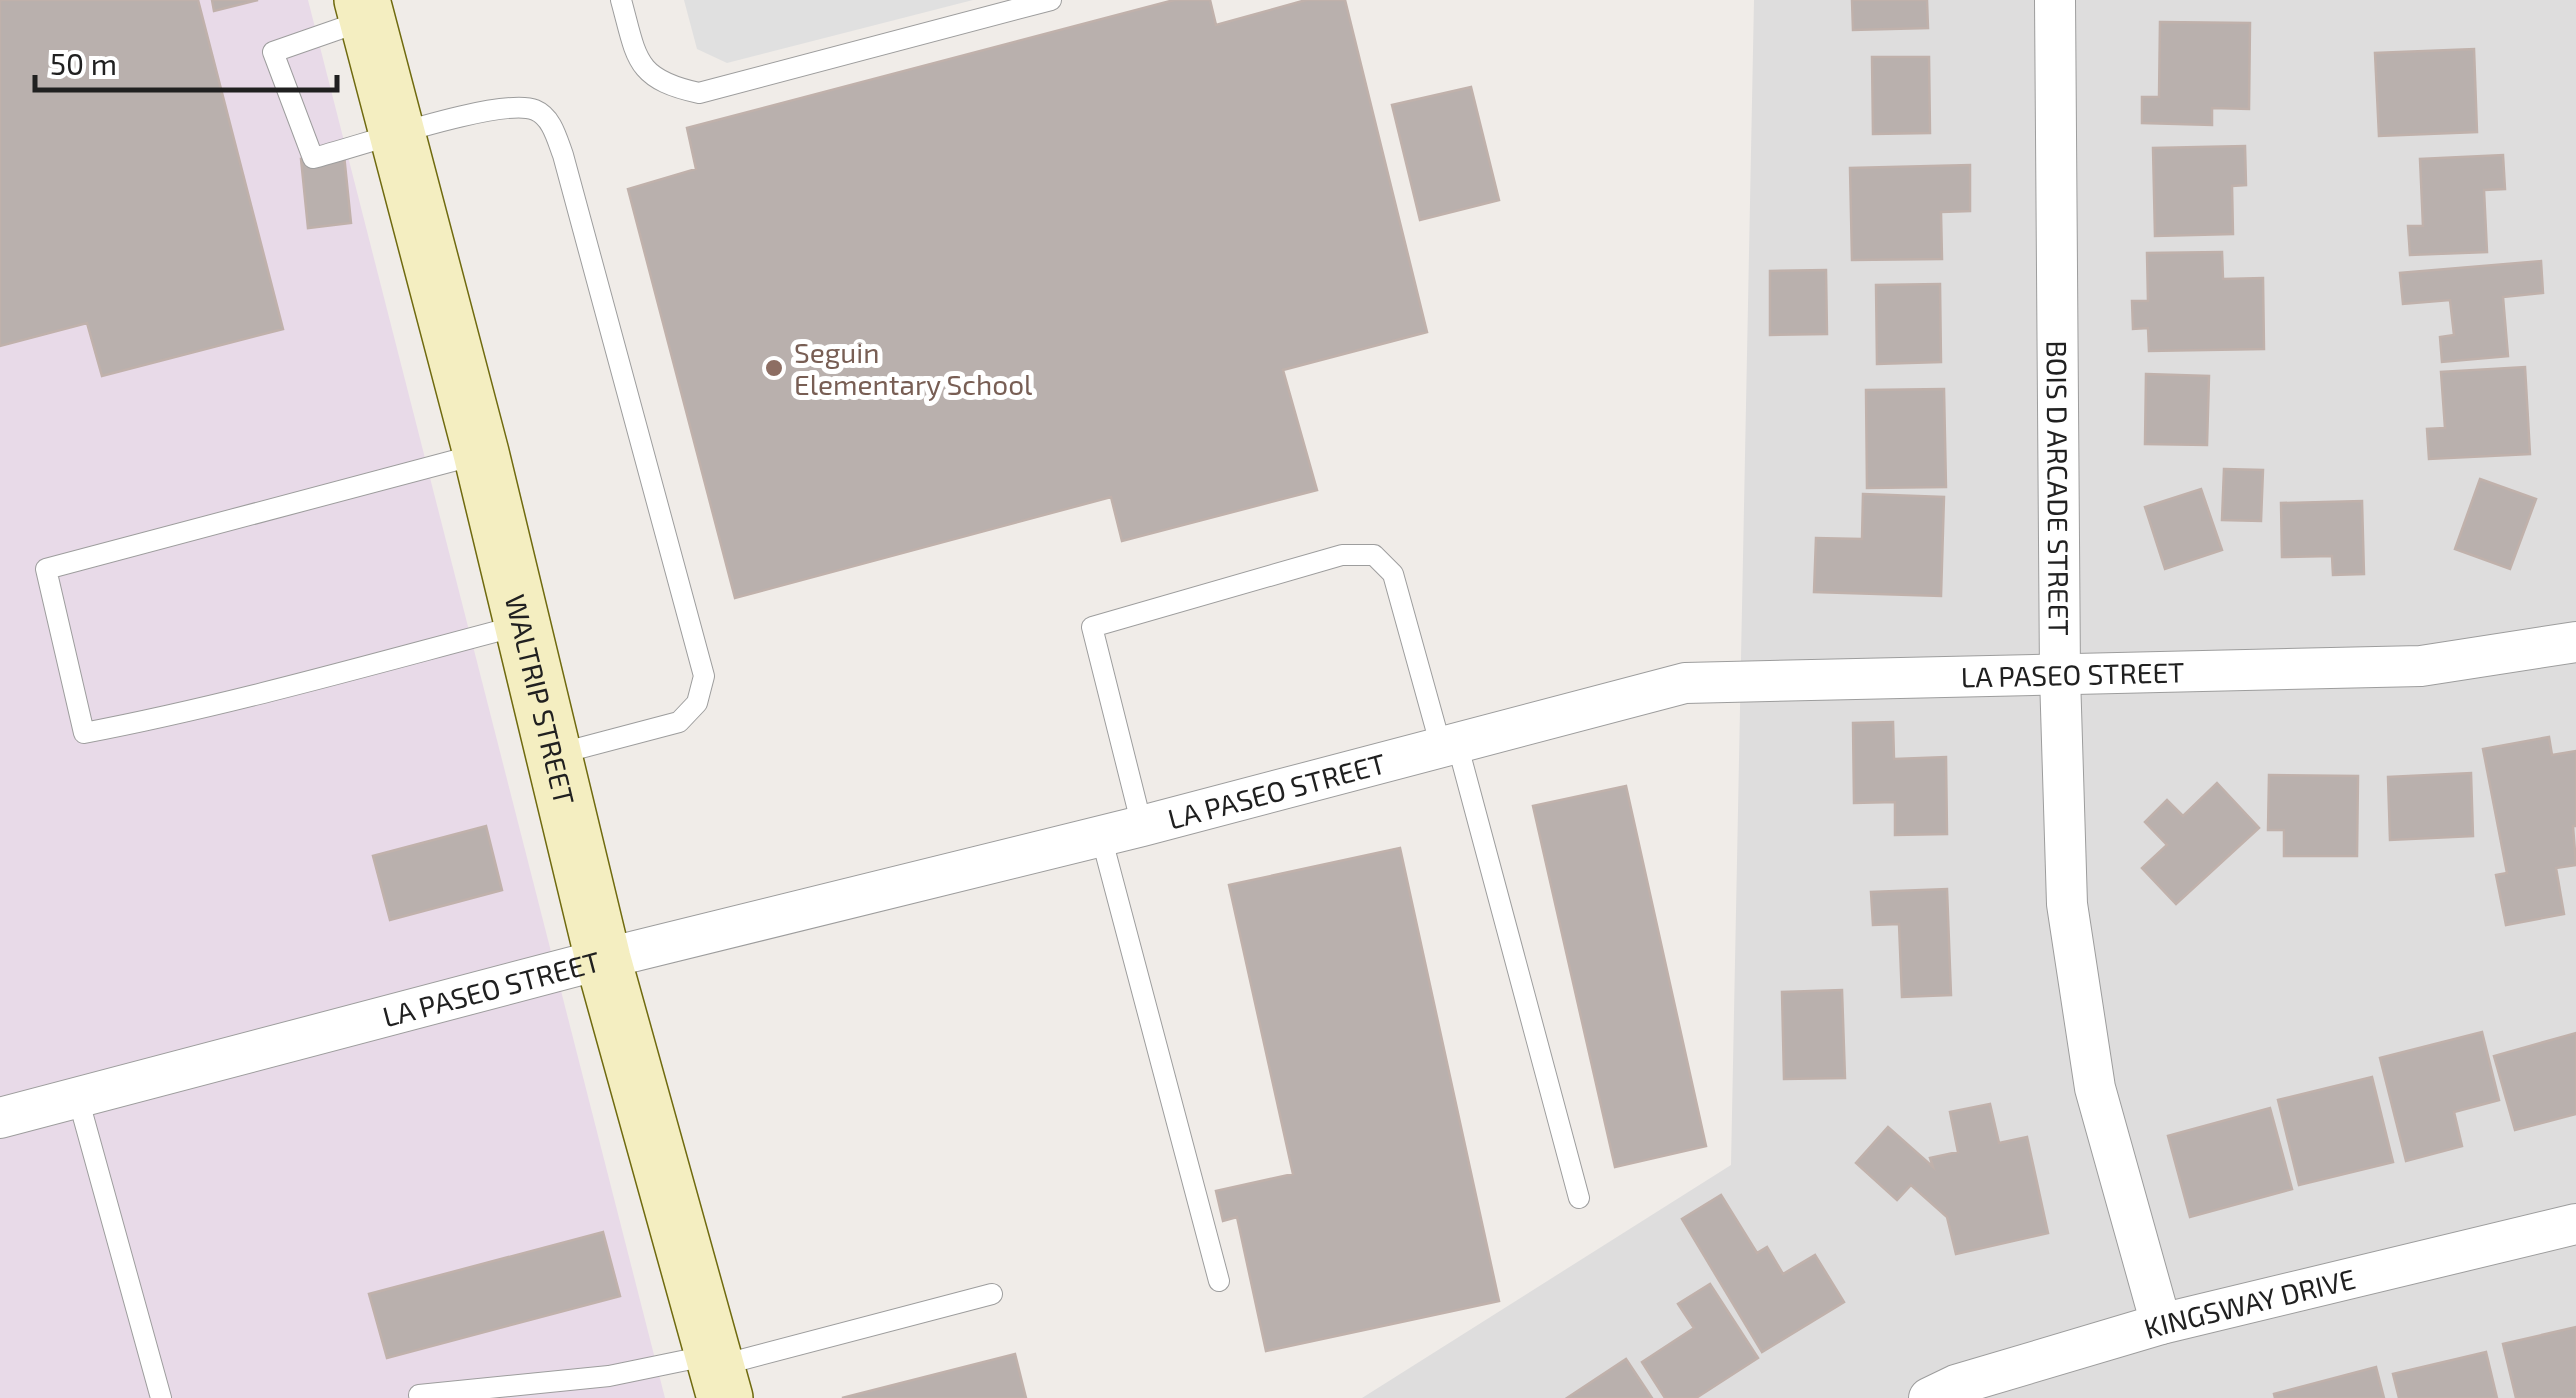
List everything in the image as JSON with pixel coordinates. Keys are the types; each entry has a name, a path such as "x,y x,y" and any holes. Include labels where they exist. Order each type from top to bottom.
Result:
{"street":[{"name":"BOIS D ARCADE STREET","path":"2055,0 2060,676 2067,904 2095,1088 2161,1324"},
{"name":"WALTRIP STREET","path":"364,10 481,453 603,959 718,1373"},
{"name":"LA PASEO STREET","path":"0,1118 603,959 1142,826 1685,683 2421,666 2576,642"},
{"name":"KINGSWAY DRIVE","path":"1930,1398 1956,1384 2161,1324 2576,1224"}],"lane":[{"path":"621,0 638,60 652,77 674,88 699,93 1052,0"},
{"path":"364,10 274,52 313,158 480,113 534,110 550,122 563,155 704,676 697,703 678,722 554,755"},
{"path":"481,453 46,570 84,732 309,680 523,624"},
{"path":"1142,826 1092,627 1342,556 1374,556 1393,574 1449,745 1579,1198"},
{"path":"1101,836 1219,1281"},
{"path":"78,1098 161,1398"},
{"path":"419,1394 608,1376 718,1373 992,1294"}],"shaded area":[{"path":"0,0 308,0 665,1398 0,1398"},
{"path":"684,0 973,0 727,63 697,49"},
{"path":"1754,0 2576,0 2576,1398 1362,1398 1731,1165"}],"building":[{"path":"0,0 198,0 283,329 102,376 87,323 0,346"},
{"path":"212,0 258,0 214,11"},
{"path":"1174,0 1210,0 1216,25 1306,0 1345,0 1427,332 1283,370 1317,490 1122,541 1111,497 735,598 628,189 696,169 687,128"},
{"path":"1852,0 1927,0 1928,28 1853,30"},
{"path":"2160,22 2250,23 2249,109 2212,108 2212,125 2142,123 2142,97 2159,97"},
{"path":"2474,49 2477,132 2379,136 2375,53"},
{"path":"1872,57 1929,57 1930,133 1873,134"},
{"path":"1471,87 1499,200 1420,220 1392,105"},
{"path":"2245,146 2246,185 2232,186 2233,234 2155,236 2153,148"},
{"path":"344,155 351,223 308,228 301,159"},
{"path":"2503,155 2505,189 2484,190 2487,252 2410,255 2408,226 2423,226 2420,159"},
{"path":"1970,165 1970,211 1941,212 1942,259 1852,260 1850,168"},
{"path":"2222,252 2223,279 2263,278 2264,349 2149,351 2148,328 2133,329 2132,301 2148,301 2147,253"},
{"path":"2541,261 2543,293 2503,297 2508,356 2442,362 2440,337 2454,335 2450,300 2403,304 2400,273"},
{"path":"1826,270 1827,334 1770,335 1770,271"},
{"path":"1940,284 1941,362 1877,364 1876,285"},
{"path":"2525,367 2530,454 2429,459 2427,429 2445,428 2441,372"},
{"path":"2146,374 2209,376 2207,445 2145,444"},
{"path":"1944,389 1946,487 1867,488 1866,390"},
{"path":"2224,469 2263,470 2261,521 2222,520"},
{"path":"2480,479 2536,499 2510,569 2455,549"},
{"path":"2201,489 2222,550 2165,569 2145,507"},
{"path":"1863,494 1944,497 1941,596 1814,592 1816,538 1862,539"},
{"path":"2362,501 2364,574 2333,575 2332,556 2282,557 2281,503"},
{"path":"1893,722 1894,759 1946,757 1947,834 1895,835 1895,802 1854,803 1853,723"},
{"path":"2549,737 2552,755 2576,751 2576,865 2556,868 2564,914 2506,925 2496,875 2507,873 2483,749"},
{"path":"2471,773 2473,836 2390,840 2388,777"},
{"path":"2269,775 2358,776 2357,856 2284,856 2284,830 2268,830"},
{"path":"2217,783 2259,828 2176,904 2142,868 2167,845 2145,822 2167,800 2183,816"},
{"path":"1626,786 1706,1146 1615,1167 1533,806"},
{"path":"486,826 502,890 390,920 373,856"},
{"path":"1400,848 1499,1301 1266,1351 1237,1217 1223,1221 1216,1191 1293,1174 1229,885"},
{"path":"1947,889 1951,995 1902,997 1899,924 1873,925 1871,892"},
{"path":"1842,990 1845,1078 1784,1079 1782,992"},
{"path":"2482,1032 2499,1100 2454,1112 2462,1146 2406,1161 2380,1058"},
{"path":"2576,1033 2576,1114 2515,1130 2494,1056"},
{"path":"2372,1077 2393,1162 2299,1185 2278,1100"},
{"path":"1990,1104 1999,1143 2027,1137 2048,1233 1956,1254 1947,1217 1911,1185 1897,1200 1856,1163 1888,1127 1933,1167 1930,1158 1958,1152 1950,1112"},
{"path":"2270,1108 2292,1189 2190,1217 2168,1136"},
{"path":"1721,1195 1757,1253 1767,1247 1783,1274 1815,1255 1844,1302 1762,1352 1682,1219"},
{"path":"603,1232 620,1296 387,1358 369,1294"},
{"path":"1710,1284 1758,1358 1696,1398 1665,1398 1642,1362 1694,1328 1678,1304"},
{"path":"2576,1327 2576,1398 2516,1398 2503,1344"},
{"path":"2486,1352 2497,1398 2399,1398 2393,1374"},
{"path":"1015,1354 1026,1398 842,1398"},
{"path":"1626,1359 1652,1398 1567,1398"},
{"path":"2376,1367 2384,1398 2275,1398 2274,1394"}],"place":[{"name":"Seguin Elementary School","path":"774,368"}]}
